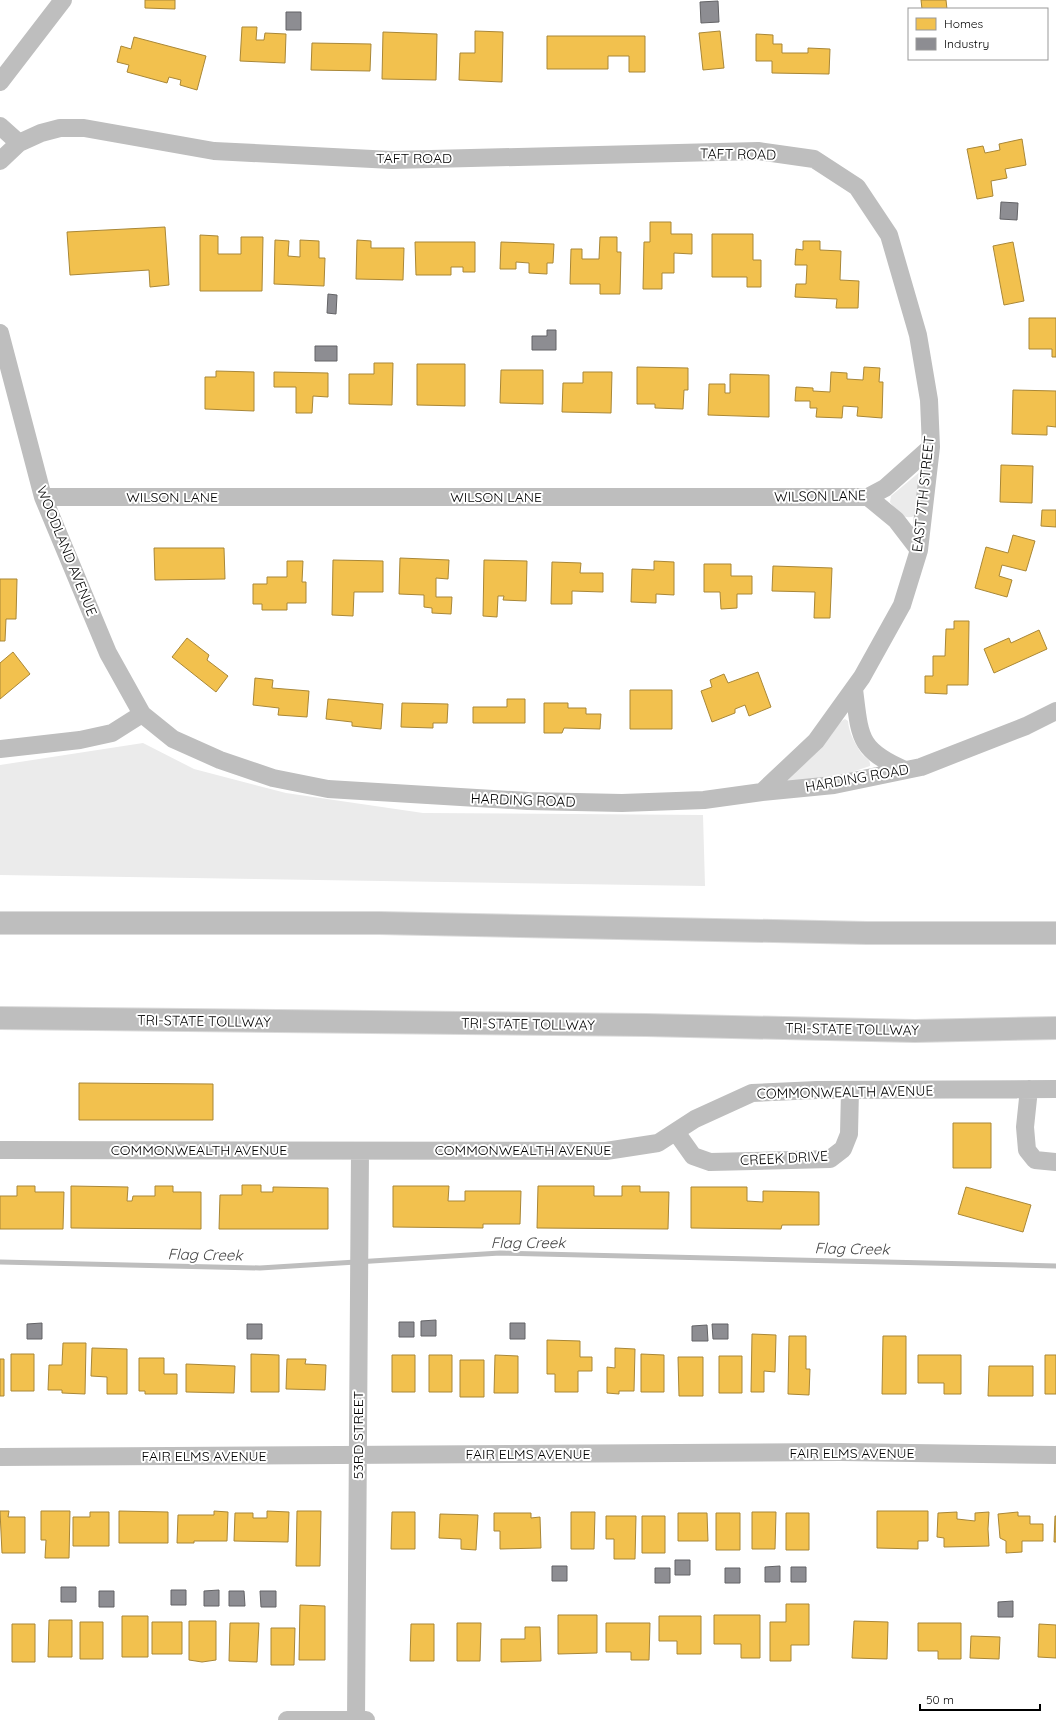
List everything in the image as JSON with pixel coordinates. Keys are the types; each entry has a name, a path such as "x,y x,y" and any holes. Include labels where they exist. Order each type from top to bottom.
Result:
{"highway":[{"path":"0,922 379,923 867,934 1056,933"},
{"name":"TRI-STATE TOLLWAY","path":"0,1018 646,1025 915,1031 1056,1028"}],"street":[{"path":"0,82 63,0"},
{"path":"0,126 19,143"},
{"name":"TAFT ROAD","path":"0,160 19,143 41,133 60,128 84,128 214,151 392,160 758,151 814,159"},
{"name":"EAST 7TH STREET","path":"762,792 816,742 854,689 902,605 919,550 931,447 929,400 918,335 889,235 857,187 814,159"},
{"name":"WOODLAND AVENUE","path":"0,333 43,497 108,653 142,714"},
{"name":"WILSON LANE","path":"43,497 868,497 885,488 931,447"},
{"path":"868,497 896,520 919,550"},
{"path":"854,689 863,739 871,752 883,761 905,770"},
{"name":"HARDING ROAD","path":"142,714 173,739 220,760 273,778 328,789 457,797 622,803 704,800 762,792 834,786 921,767 1019,728 1056,711"},
{"path":"0,749 80,740 112,733 142,714"},
{"path":"1029,1089 1025,1127 1027,1150 1035,1160 1056,1162"},
{"name":"COMMONWEALTH AVENUE","path":"0,1150 606,1151 658,1143 695,1119 752,1093 850,1090 1056,1089"},
{"name":"CREEK DRIVE","path":"676,1132 693,1156 710,1162 830,1159 844,1149 849,1134 850,1090"},
{"name":"53RD STREET","path":"356,1720 360,1151"},
{"name":"FAIR ELMS AVENUE","path":"0,1457 832,1452 1056,1455"},
{"path":"287,1720 366,1720"}],"shaded area":[{"path":"922,470 914,516 903,516 890,502 891,496"},
{"path":"845,719 848,721 851,734 855,742 862,754 869,761 870,766 849,773 788,783 786,780 809,760 829,738 838,725"},
{"path":"143,743 194,769 286,793 423,813 703,815 705,886 0,875 0,765"}],"building: Homes":[{"path":"145,0 175,0 175,9 145,8"},
{"path":"921,0 946,0 947,8 922,8"},
{"path":"242,27 257,27 256,40 264,40 265,33 286,34 285,63 240,61"},
{"path":"475,31 503,32 502,82 459,80 460,53 475,53"},
{"path":"720,31 724,68 703,70 699,33"},
{"path":"383,32 437,34 436,80 382,79"},
{"path":"756,34 773,35 773,44 782,44 782,53 808,53 808,48 830,49 829,74 772,73 772,61 756,61"},
{"path":"547,36 645,36 645,72 629,72 629,56 608,56 608,69 547,69"},
{"path":"134,37 206,56 197,90 180,85 181,80 169,77 167,83 127,72 129,65 117,62 121,46 131,49"},
{"path":"312,43 371,44 370,71 311,70"},
{"path":"1022,139 1026,165 1005,169 1007,178 991,181 993,196 977,199 967,149 983,146 985,153 1000,150 999,144"},
{"path":"650,222 671,222 671,234 692,234 692,254 674,253 674,273 662,273 662,289 643,289 644,242 650,242"},
{"path":"165,227 169,285 150,287 149,270 70,275 67,232"},
{"path":"712,234 753,234 753,260 761,260 761,287 747,287 747,277 712,277"},
{"path":"200,235 218,236 218,254 241,254 241,237 263,237 262,291 200,291"},
{"path":"600,237 617,237 617,252 621,252 620,294 600,294 600,284 570,284 571,249 582,249 582,259 599,259"},
{"path":"275,240 289,241 288,256 300,257 300,240 319,241 319,258 325,258 324,286 274,284"},
{"path":"357,240 371,241 371,248 404,248 403,280 356,279"},
{"path":"803,241 820,241 820,250 841,251 840,280 859,281 858,308 836,308 837,299 795,297 796,284 806,284 807,265 795,265 796,249 803,250"},
{"path":"415,242 475,242 475,272 463,272 463,267 451,267 451,275 416,275"},
{"path":"501,242 554,244 553,263 547,263 547,274 529,273 529,263 516,262 516,269 500,269"},
{"path":"1013,242 1024,301 1004,305 993,246"},
{"path":"1029,318 1056,318 1056,357 1052,357 1052,349 1029,349"},
{"path":"374,363 393,363 392,405 349,404 349,374 374,374"},
{"path":"417,364 465,364 465,406 417,405"},
{"path":"637,367 688,368 688,390 684,390 683,409 655,408 655,404 637,404"},
{"path":"864,367 880,368 879,382 883,382 882,418 857,416 858,407 843,406 842,418 816,417 817,408 810,408 810,401 795,401 796,387 813,388 813,391 830,392 831,372 847,373 847,379 863,380"},
{"path":"501,370 543,370 543,404 500,403"},
{"path":"216,371 254,372 254,411 205,409 205,377 216,377"},
{"path":"274,372 328,373 328,397 313,396 312,413 296,413 296,387 274,387"},
{"path":"583,372 612,372 611,413 562,412 563,383 583,383"},
{"path":"730,374 769,375 769,417 708,415 709,384 725,384 725,393 730,393"},
{"path":"1013,390 1056,391 1056,427 1047,426 1047,435 1012,434"},
{"path":"1001,465 1033,466 1032,503 1000,502"},
{"path":"1042,510 1056,510 1056,527 1041,526"},
{"path":"1013,535 1035,541 1026,571 1002,565 999,576 1012,580 1007,597 975,588 986,547 1008,553"},
{"path":"154,548 224,548 225,579 155,580"},
{"path":"400,558 449,560 448,579 436,578 436,597 452,597 451,614 432,613 432,608 424,607 424,595 399,594"},
{"path":"333,560 383,561 383,592 354,592 353,616 332,615"},
{"path":"484,560 527,561 526,601 503,600 504,596 498,596 497,617 483,616"},
{"path":"287,561 303,561 302,582 306,582 306,603 287,603 287,610 262,610 262,604 253,604 253,584 267,584 267,577 287,577"},
{"path":"654,561 674,562 674,595 656,594 656,603 631,602 632,569 654,570"},
{"path":"552,562 581,563 580,573 603,573 603,592 572,591 572,604 551,604"},
{"path":"704,564 731,564 731,576 752,576 752,594 737,594 737,608 721,609 720,592 704,592"},
{"path":"773,566 832,568 830,618 814,618 815,592 772,591"},
{"path":"0,579 17,579 16,619 6,619 5,641 0,641"},
{"path":"954,621 969,621 968,685 947,685 947,694 925,693 925,676 933,676 933,656 945,656 946,629 954,629"},
{"path":"1039,630 1047,649 994,673 984,649 1009,638 1011,643"},
{"path":"187,638 209,655 207,660 228,676 216,692 172,657"},
{"path":"13,652 30,674 0,699 0,663"},
{"path":"758,672 771,707 749,716 745,705 735,709 735,713 712,722 701,691 712,687 710,680 724,674 728,683"},
{"path":"255,678 273,680 272,688 309,691 307,717 278,715 279,708 253,705"},
{"path":"630,690 672,690 672,729 630,729"},
{"path":"328,699 383,704 381,729 352,726 352,722 326,719"},
{"path":"507,699 525,699 525,723 473,723 473,707 507,707"},
{"path":"402,703 448,704 447,723 433,723 433,728 401,727"},
{"path":"544,703 568,703 568,708 586,708 586,714 601,714 600,729 564,728 562,733 544,733"},
{"path":"79,1083 213,1084 213,1120 79,1120"},
{"path":"953,1123 991,1123 991,1168 953,1168"},
{"path":"242,1185 261,1185 261,1192 273,1192 273,1187 328,1188 328,1229 219,1229 220,1195 242,1195"},
{"path":"17,1186 35,1186 35,1192 64,1192 63,1229 0,1229 0,1196 17,1196"},
{"path":"71,1186 128,1187 127,1201 132,1201 133,1196 155,1196 155,1186 173,1186 173,1192 201,1192 201,1229 71,1228"},
{"path":"393,1186 449,1186 448,1201 465,1201 465,1191 521,1191 520,1224 483,1224 483,1228 393,1227"},
{"path":"538,1186 594,1186 594,1196 622,1196 622,1186 640,1186 640,1192 669,1192 668,1229 537,1228"},
{"path":"691,1187 747,1187 747,1201 763,1202 763,1191 819,1192 819,1225 782,1225 781,1229 691,1228"},
{"path":"966,1187 1031,1205 1023,1232 958,1214"},
{"path":"752,1334 776,1335 775,1372 764,1371 764,1392 751,1392"},
{"path":"789,1336 806,1336 806,1369 810,1369 809,1395 788,1394"},
{"path":"883,1336 906,1336 906,1394 882,1394"},
{"path":"547,1340 580,1341 580,1357 592,1357 592,1371 578,1371 578,1392 555,1392 555,1374 547,1374"},
{"path":"63,1343 86,1343 85,1394 62,1393 62,1390 48,1390 49,1365 62,1365"},
{"path":"92,1348 127,1349 127,1394 107,1394 107,1377 91,1376"},
{"path":"615,1348 635,1349 634,1391 619,1391 619,1394 607,1393 607,1367 615,1368"},
{"path":"11,1354 34,1354 34,1391 11,1391"},
{"path":"251,1354 279,1355 279,1392 251,1392"},
{"path":"641,1354 664,1355 664,1392 641,1392"},
{"path":"392,1355 415,1355 415,1392 392,1392"},
{"path":"429,1355 452,1355 452,1392 429,1392"},
{"path":"495,1355 518,1356 518,1393 494,1393"},
{"path":"918,1355 961,1355 961,1394 944,1394 944,1383 918,1383"},
{"path":"1045,1355 1056,1355 1056,1394 1045,1394"},
{"path":"719,1356 742,1356 742,1393 719,1393"},
{"path":"678,1357 703,1357 703,1396 679,1396"},
{"path":"139,1358 164,1358 164,1374 177,1374 177,1394 145,1394 145,1391 139,1391"},
{"path":"0,1359 4,1359 4,1396 0,1396"},
{"path":"287,1359 306,1359 305,1364 326,1365 325,1390 286,1389"},
{"path":"460,1360 484,1360 484,1397 460,1397"},
{"path":"186,1364 235,1366 234,1393 186,1392"},
{"path":"989,1366 1033,1366 1033,1396 988,1396"},
{"path":"0,1511 9,1511 8,1517 25,1517 25,1553 2,1553"},
{"path":"41,1511 70,1511 69,1558 45,1558 46,1540 41,1540"},
{"path":"119,1511 168,1512 168,1543 119,1543"},
{"path":"214,1511 228,1512 227,1541 194,1541 194,1543 177,1543 178,1515 214,1515"},
{"path":"267,1511 289,1512 288,1542 234,1541 235,1513 253,1513 253,1518 267,1518"},
{"path":"297,1511 321,1511 320,1566 296,1566"},
{"path":"877,1511 928,1511 928,1541 918,1541 918,1549 877,1548"},
{"path":"90,1512 109,1512 109,1546 73,1546 73,1517 90,1517"},
{"path":"392,1512 415,1512 415,1549 391,1549"},
{"path":"571,1512 595,1512 594,1549 571,1549"},
{"path":"752,1512 776,1512 775,1549 752,1549"},
{"path":"957,1512 957,1519 975,1521 975,1513 989,1512 989,1546 944,1547 944,1538 937,1537 938,1513"},
{"path":"1018,1512 1018,1516 1030,1516 1030,1524 1043,1524 1043,1541 1022,1541 1022,1552 1006,1553 1006,1541 1000,1538 998,1514"},
{"path":"494,1513 531,1513 531,1518 540,1517 541,1548 500,1549 500,1531 494,1531"},
{"path":"678,1513 707,1513 708,1541 678,1541"},
{"path":"716,1513 740,1513 740,1550 716,1550"},
{"path":"786,1513 809,1513 809,1550 786,1550"},
{"path":"440,1514 478,1515 476,1550 461,1549 461,1539 439,1538"},
{"path":"606,1516 636,1516 635,1559 614,1559 614,1539 606,1539"},
{"path":"642,1516 665,1516 665,1553 642,1553"},
{"path":"1055,1516 1056,1542 1054,1542"},
{"path":"786,1604 809,1604 809,1645 791,1645 791,1661 770,1661 770,1622 786,1622"},
{"path":"300,1605 325,1606 325,1660 299,1660"},
{"path":"558,1615 597,1615 597,1653 558,1654"},
{"path":"714,1615 760,1615 760,1658 741,1658 741,1644 714,1644"},
{"path":"122,1616 148,1616 148,1657 122,1657"},
{"path":"659,1616 701,1616 701,1654 677,1654 677,1641 659,1641"},
{"path":"49,1620 72,1620 72,1657 48,1657"},
{"path":"189,1621 216,1621 216,1660 202,1662 189,1660"},
{"path":"854,1621 888,1622 887,1659 852,1658"},
{"path":"80,1622 103,1622 103,1659 80,1659"},
{"path":"152,1622 182,1622 182,1654 152,1654"},
{"path":"230,1623 259,1623 257,1662 229,1661"},
{"path":"457,1623 481,1623 480,1661 457,1661"},
{"path":"606,1623 650,1623 649,1660 631,1660 631,1652 606,1652"},
{"path":"918,1623 961,1623 961,1659 938,1659 938,1651 918,1651"},
{"path":"12,1624 35,1624 35,1662 12,1662"},
{"path":"411,1624 434,1624 434,1661 410,1661"},
{"path":"1039,1624 1056,1625 1056,1658 1038,1657"},
{"path":"525,1627 540,1627 541,1661 501,1662 501,1639 525,1639"},
{"path":"271,1628 295,1628 294,1665 271,1665"},
{"path":"971,1636 1000,1637 999,1659 970,1658"}],"building: Industry":[{"path":"718,1 719,22 701,23 700,2"},
{"path":"286,12 301,12 301,30 286,30"},
{"path":"1001,202 1018,203 1017,220 1000,219"},
{"path":"328,294 337,295 336,314 327,313"},
{"path":"547,330 556,330 556,350 532,350 532,336 547,336"},
{"path":"315,346 337,346 337,361 315,361"},
{"path":"436,1320 436,1336 421,1336 421,1321"},
{"path":"399,1322 414,1322 414,1337 399,1337"},
{"path":"42,1323 42,1339 27,1339 27,1324"},
{"path":"510,1323 525,1323 525,1339 510,1339"},
{"path":"247,1324 262,1324 262,1339 247,1339"},
{"path":"712,1324 728,1324 728,1339 713,1339"},
{"path":"707,1325 708,1341 692,1341 692,1326"},
{"path":"675,1560 690,1560 690,1575 675,1575"},
{"path":"552,1566 567,1566 567,1581 552,1581"},
{"path":"780,1566 780,1582 765,1582 765,1567"},
{"path":"791,1567 806,1567 806,1582 791,1582"},
{"path":"655,1568 670,1568 670,1583 655,1583"},
{"path":"725,1568 740,1568 740,1583 725,1583"},
{"path":"61,1587 76,1587 76,1602 61,1602"},
{"path":"171,1590 186,1590 186,1605 171,1605"},
{"path":"219,1590 219,1606 204,1606 204,1591"},
{"path":"99,1591 114,1591 114,1607 99,1607"},
{"path":"229,1591 244,1591 245,1606 229,1606"},
{"path":"260,1591 276,1591 276,1607 261,1607"},
{"path":"1013,1601 1013,1617 998,1617 998,1602"}],"waterway":[{"name":"Flag Creek","path":"0,1262 260,1268 500,1253 1056,1266"}]}
